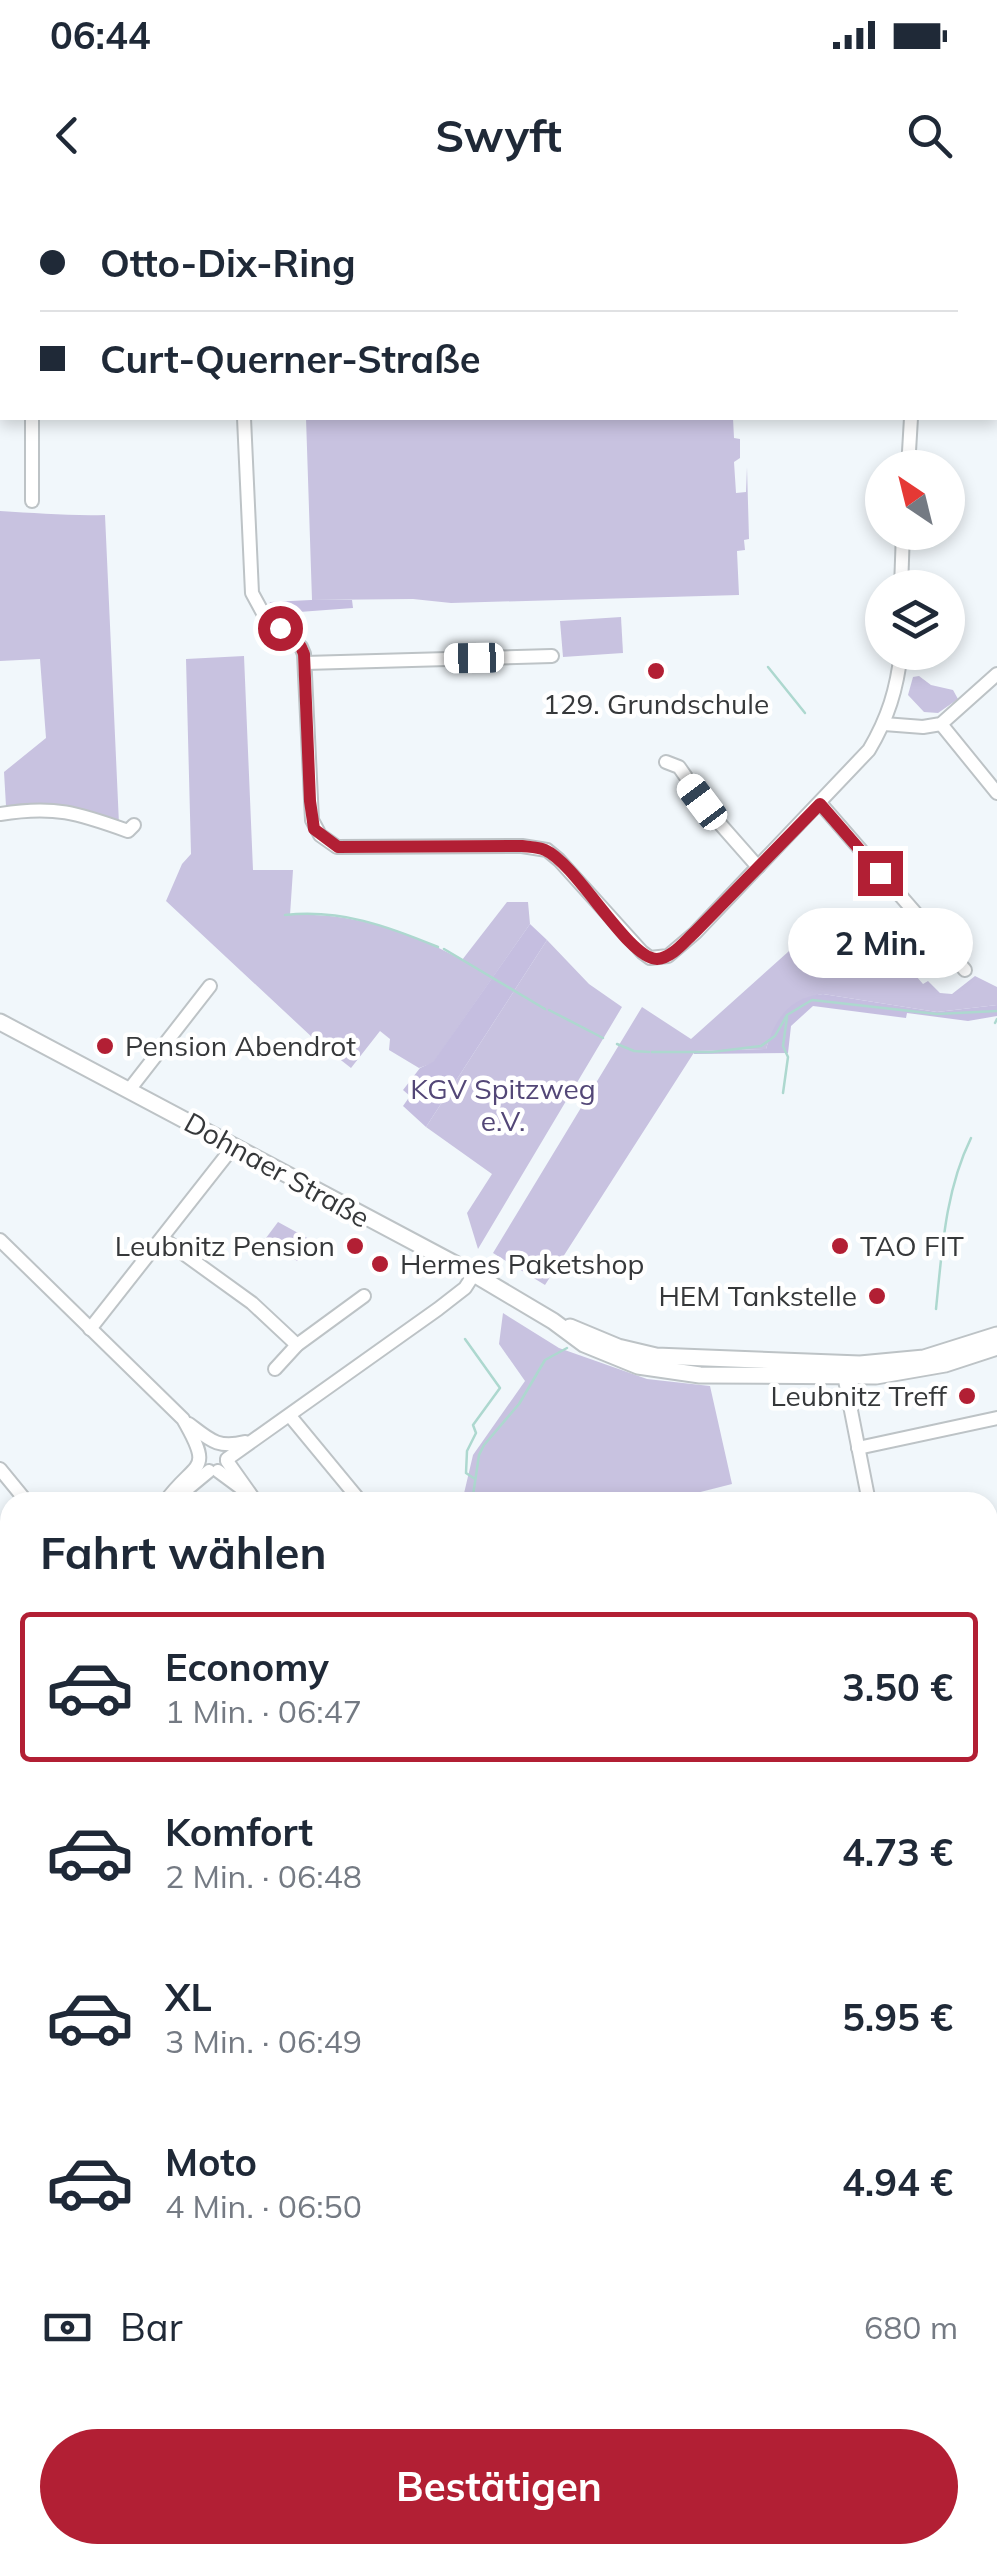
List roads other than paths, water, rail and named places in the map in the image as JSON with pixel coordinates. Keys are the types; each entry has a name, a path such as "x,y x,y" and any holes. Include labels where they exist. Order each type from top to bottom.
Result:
{"main road":[{"name":"Dohnaer Straße","path":"0,1022 474,1274 584,1344 638,1366 700,1375 906,1373 997,1347"},
{"name":"Dohnaer Straße","path":"552,1321 637,1353 698,1360 887,1364 924,1358 997,1335"}],"street":[{"path":"32,420 32,500"},
{"path":"244,420 252,593 264,616 301,647 312,820 314,829 338,847 522,846 547,850 631,942 647,956 660,959 695,932 869,750 884,724 898,670"},
{"path":"909,450 911,420"},
{"path":"305,663 552,656"},
{"path":"884,724 941,724 997,674"},
{"path":"941,724 997,793"},
{"path":"666,762 680,767 714,816 758,867"},
{"path":"820,804 965,970"},
{"path":"0,814 30,809 66,811 128,831 134,825"},
{"path":"129,1090 210,986"},
{"path":"90,1329 233,1147"},
{"path":"162,1238 252,1303 297,1346"},
{"path":"0,1240 183,1419 247,1492"},
{"path":"188,1492 215,1458 257,1439 290,1416 438,1309 465,1288 474,1274"},
{"path":"275,1369 297,1346 364,1296"},
{"path":"844,1376 867,1492"},
{"path":"290,1416 353,1492"},
{"path":"858,1448 997,1421"},
{"path":"0,1469 19,1492"}],"waterway":[{"path":"768,667 805,713"},
{"path":"285,915 345,917 438,947"},
{"path":"444,949 545,1009"},
{"path":"652,1052 712,1052 761,1046 775,1036 787,1015 812,1000 937,1014 997,1011"},
{"path":"549,1010 603,1038"},
{"path":"783,1093 788,1057 783,1046 787,1017"},
{"path":"995,1023 997,1019"},
{"path":"617,1044 649,1052"},
{"path":"936,1309 950,1200 971,1138"},
{"path":"465,1339 500,1388 473,1425 476,1433 467,1451 466,1473 475,1479"},
{"path":"473,1492 484,1445 519,1404 545,1360 567,1348"}],"place":[{"name":"129. Grundschule","path":"656,671"},
{"name":"Pension Abendrot","path":"105,1046"},
{"name":"Leubnitz Pension","path":"355,1246"},
{"name":"TAO FIT","path":"840,1246"},
{"name":"Hermes Paketshop","path":"380,1264"},
{"name":"HEM Tankstelle","path":"877,1296"},
{"name":"Leubnitz Treff","path":"967,1396"}],"park label":[{"name":"KGV Spitzweg e.V.","path":"503,1105"}]}
